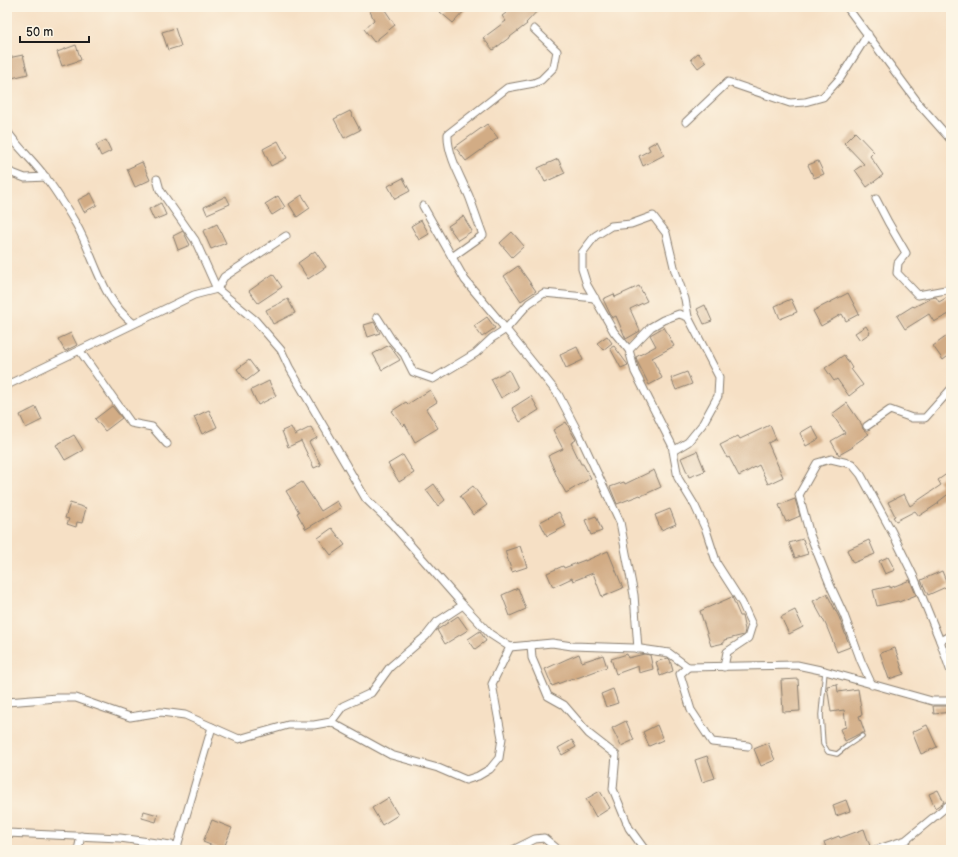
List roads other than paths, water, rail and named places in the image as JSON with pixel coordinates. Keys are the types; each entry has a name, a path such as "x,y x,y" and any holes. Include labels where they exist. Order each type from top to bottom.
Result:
{"street":[{"path":"847,7 919,104 951,140"},
{"path":"452,257 482,235 448,143 448,134 506,88 534,83 541,80 554,67 557,51 534,29"},
{"path":"686,122 728,82 790,103 806,102 823,97 841,77 868,34"},
{"path":"7,131 46,178 77,225 114,305 125,317 134,323"},
{"path":"7,171 25,178 46,178"},
{"path":"157,179 160,190 195,240 217,289 255,320 281,350 289,367 366,499 392,524 490,634 510,647 552,643 572,646 638,649 669,653 688,667 798,665 825,671 932,701 951,701"},
{"path":"876,199 906,253 898,263 897,273 918,295 951,289"},
{"path":"423,206 465,280 558,394 580,434 620,522 634,595 638,649"},
{"path":"673,451 688,442 702,425 718,396 719,377 688,317 685,299 675,271 666,233 653,216 631,224 611,226 595,236 582,253 582,270 587,285 614,332 629,350 635,372 672,445 673,451 678,478 695,506 706,530 717,564 742,603 752,626 748,638 727,652 724,667"},
{"path":"7,386 45,366 80,351 134,323 194,295 217,289 224,277 286,236"},
{"path":"377,317 404,354 413,372 433,379 476,353 492,338 506,329 529,303 544,293 595,298"},
{"path":"629,350 651,327 657,323 679,314 688,317"},
{"path":"80,351 131,423 152,427 167,444"},
{"path":"867,426 890,410 912,418 925,418 951,389"},
{"path":"872,684 861,661 844,615 830,587 810,534 800,495 817,463 831,459 852,464 861,475 892,532 914,577 951,672"},
{"path":"331,722 343,706 371,693 390,667 426,636 437,622 463,605"},
{"path":"940,641 951,635"},
{"path":"531,645 532,658 548,696 564,705 589,734 616,755 613,789 629,828 645,850"},
{"path":"7,702 76,698 130,717 161,712 185,715 239,739 288,725 314,725 331,722 391,755 438,768 466,780 478,776 490,769 499,758 502,738 492,684 510,647"},
{"path":"688,667 680,674 691,710 712,742 748,746"},
{"path":"7,833 120,838 177,848 212,727"},
{"path":"875,850 906,840 950,805"},
{"path":"78,850 81,836"},
{"path":"513,850 535,839 544,838 558,850"}],"lane":[{"path":"825,671 821,715 823,744 828,752 837,754 862,736"}]}
